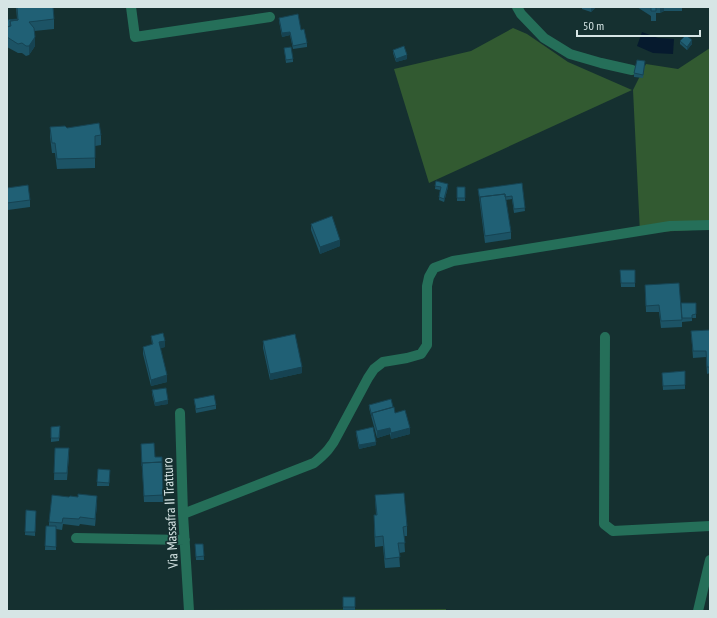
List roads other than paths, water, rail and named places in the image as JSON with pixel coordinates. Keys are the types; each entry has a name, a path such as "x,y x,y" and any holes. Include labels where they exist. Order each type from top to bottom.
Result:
{"street":[{"path":"131,7 135,37 270,18"},
{"path":"517,7 521,14 544,38 570,54 632,70"},
{"path":"183,514 314,463 328,451 334,443 374,369 383,362 421,354 427,345 426,286 434,268 453,261 663,227 710,225"},
{"path":"605,337 604,524 613,531 710,526"},
{"name":"Via Massafra II Tratturo","path":"180,413 183,514 189,611"},
{"path":"76,538 185,540"},
{"path":"698,611 710,560"}],"water":[{"path":"642,32 658,38 674,39 673,54 653,53 637,46"}]}
